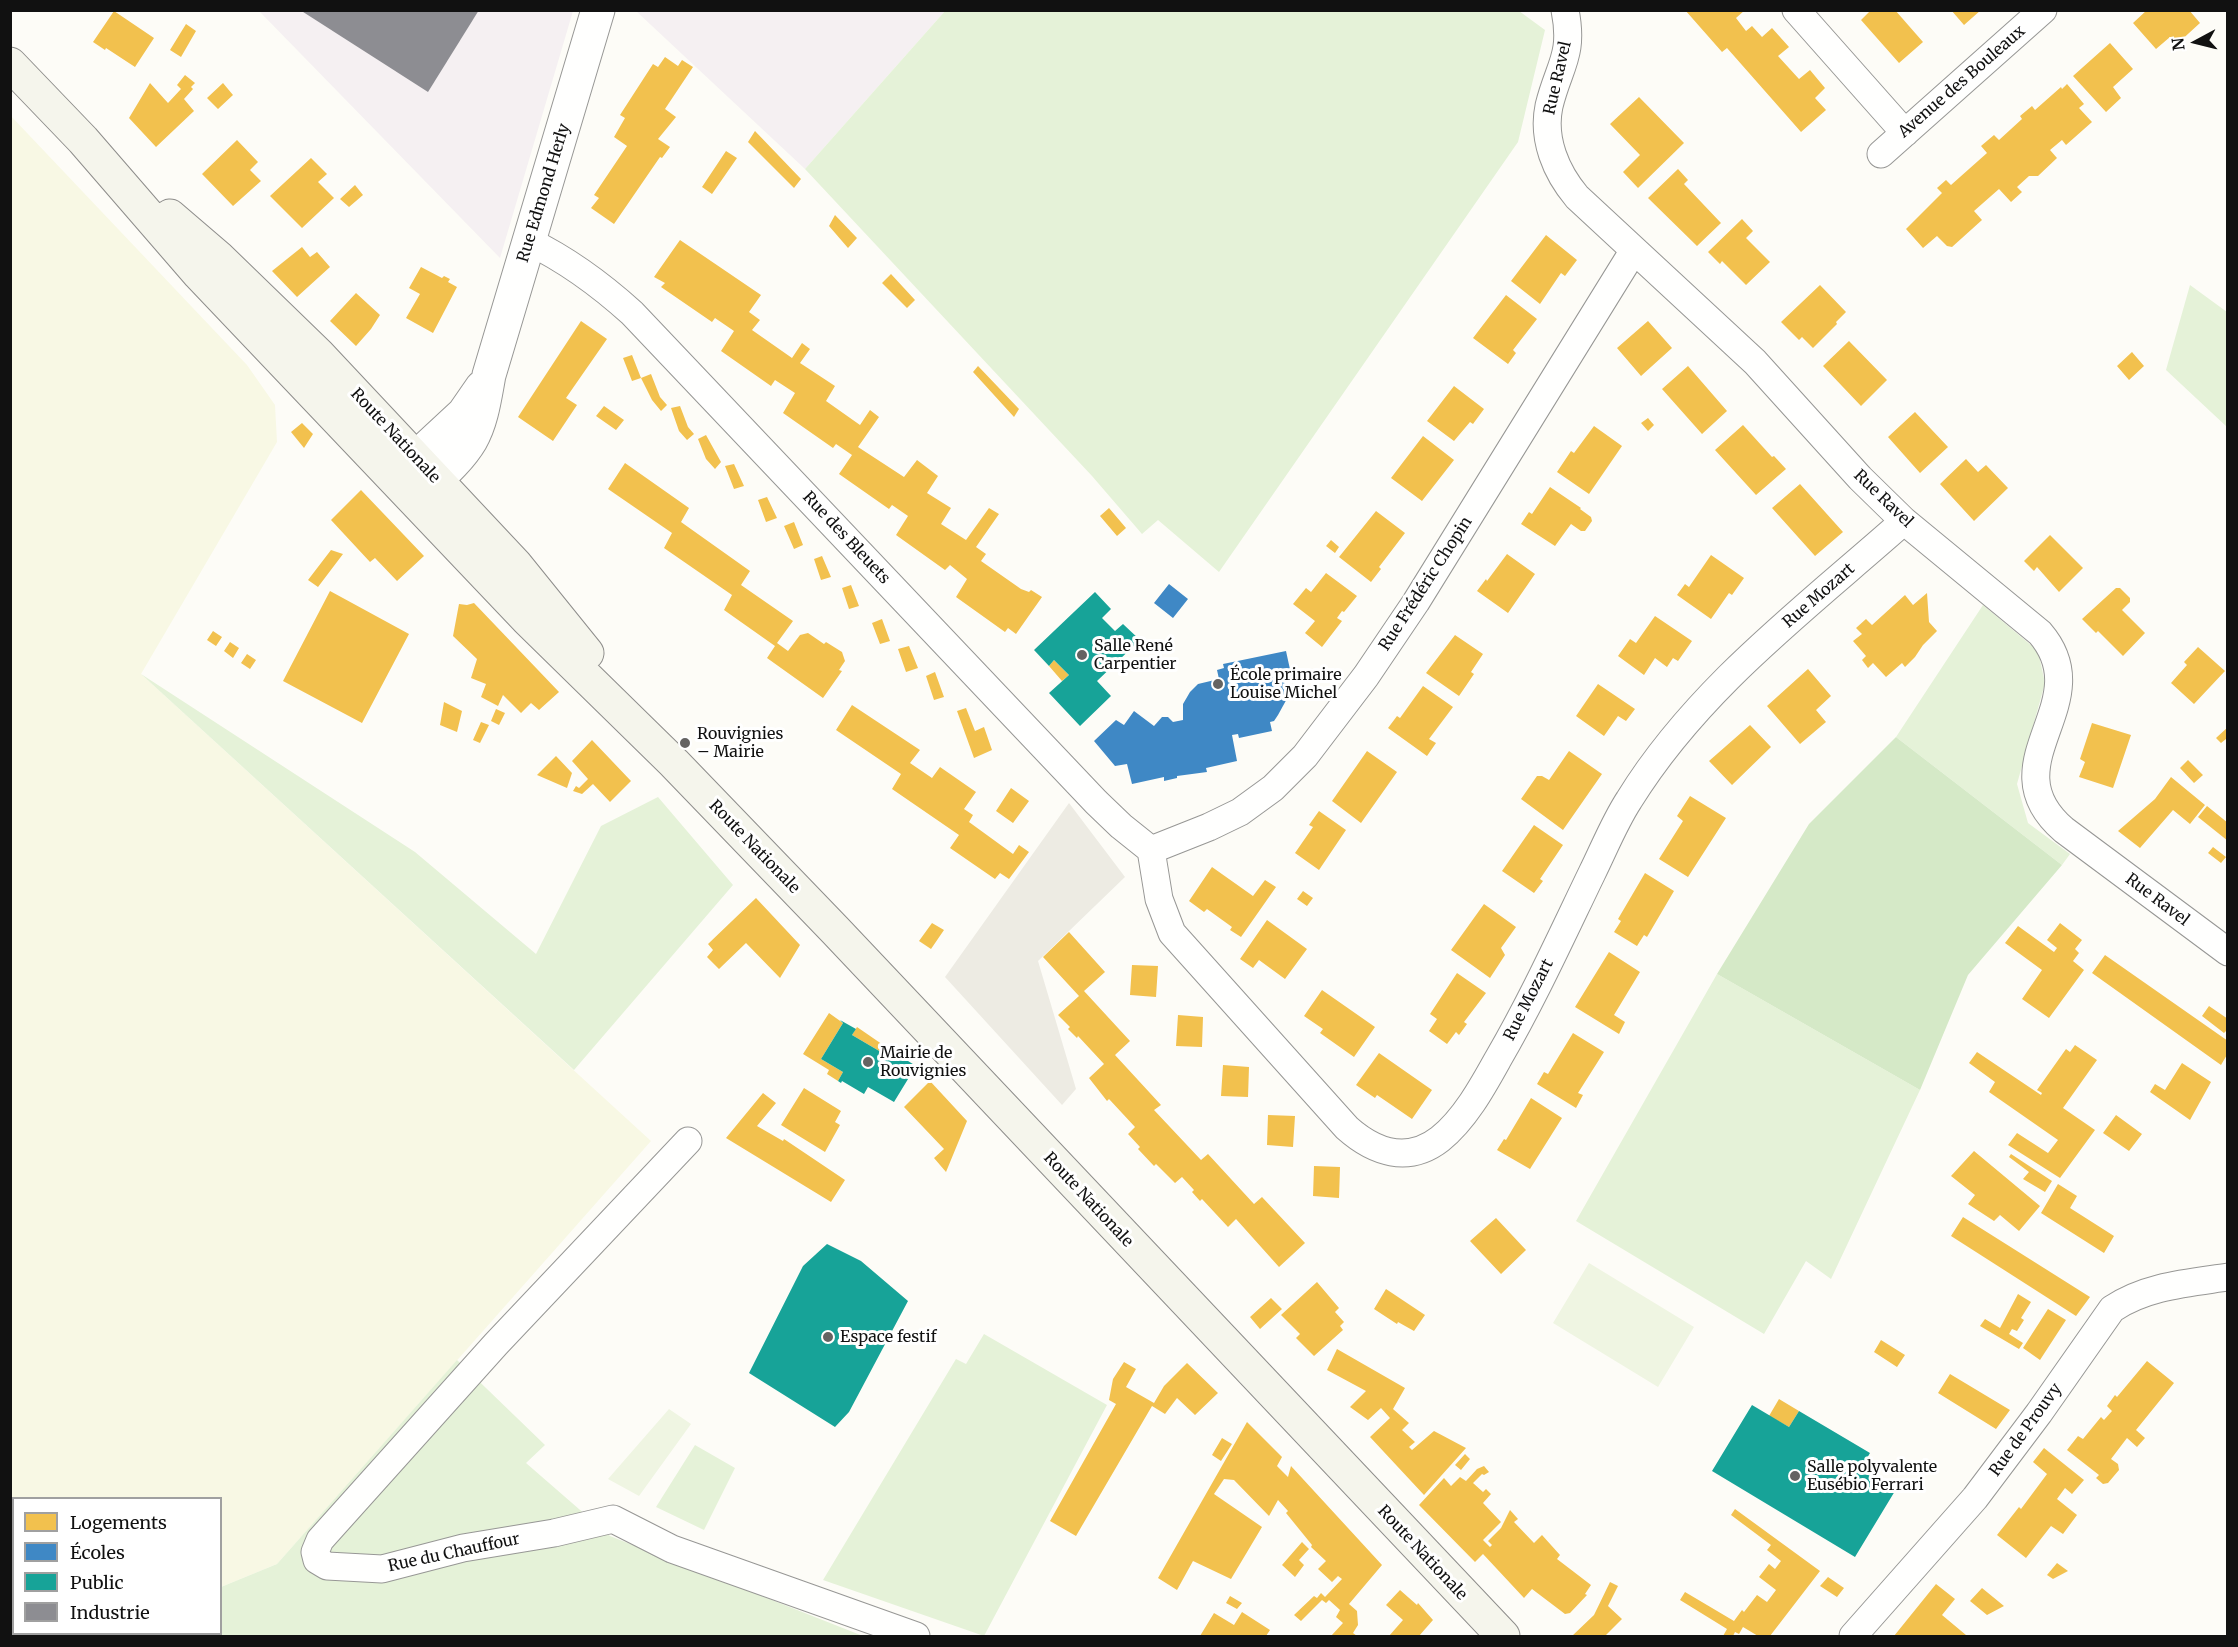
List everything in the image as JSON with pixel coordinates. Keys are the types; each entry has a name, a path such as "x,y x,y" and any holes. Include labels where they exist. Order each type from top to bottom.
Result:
{"main road":[{"name":"Route Nationale","path":"10,64 83,140 219,258 281,317 535,627 674,763 835,930 1460,1594 1503,1636"}],"street":[{"name":"Rue Edmond Herly","path":"415,479 471,405 489,375 598,10"},
{"name":"Rue Ravel","path":"1565,10 1568,48 1548,115 1552,154 1561,175 1572,190 1634,250 1755,362 1860,478 1904,521 2030,623 2050,644 2055,656 2059,685 2057,699 2036,764 2035,778 2037,792 2048,815 2064,830 2228,952"},
{"path":"1796,10 1905,133"},
{"name":"Avenue des Bouleaux","path":"1881,154 2043,10"},
{"name":"Rue des Bleuets","path":"530,242 560,258 618,300 632,313 1090,796 1120,826 1151,850"},
{"name":"Rue Frédéric Chopin","path":"1151,850 1240,812 1273,788 1305,756 1366,676 1416,602 1634,250"},
{"name":"Rue Mozart","path":"1151,850 1159,899 1172,933 1347,1128 1365,1143 1386,1152 1411,1152 1426,1147 1440,1139 1451,1128 1490,1073 1524,1013 1619,817 1643,777 1671,739 1725,680 1904,521"},
{"name":"Rue du Chauffour","path":"688,1141 496,1344 328,1531 317,1546 315,1552 317,1560 327,1566 382,1569 463,1548 554,1533 614,1519 672,1549 916,1636"},
{"name":"Rue de Prouvy","path":"1853,1636 1975,1498 2039,1413 2112,1309 2124,1300 2154,1290 2228,1277"}],"shaded area":[{"path":"259,11 573,11 500,258"},
{"path":"636,11 945,11 805,169"},
{"path":"1069,803 1125,877 1038,961 1076,1089 1062,1105 945,977"}],"green space":[{"path":"945,11 1519,11 1545,30 1518,142 1219,572 1158,520 1142,534 1092,476 805,169"},
{"path":"10,115 247,365 275,405 277,442 141,674 651,1141 277,1564 222,1587 222,1497 12,1497 12,1635 87,1635 10,1636"},
{"path":"2190,285 2227,312 2227,427 2166,370"},
{"path":"1983,605 2038,651 2045,683 2017,784 2028,823 2070,854 2062,865 1896,737"},
{"path":"141,674 415,852 536,954 601,826 658,797 733,885 574,1070"},
{"path":"1896,737 2062,865 1968,975 1920,1090 1717,974 1809,824"},
{"path":"1717,974 1920,1090 1831,1279 1806,1261 1764,1334 1576,1221"},
{"path":"1589,1263 1694,1327 1658,1387 1553,1323"},
{"path":"984,1334 1107,1405 984,1636 823,1580 956,1359 966,1364"},
{"path":"457,1360 545,1445 526,1463 610,1536 863,1636 83,1636 222,1635 222,1587 277,1564"},
{"path":"669,1409 691,1424 639,1496 608,1479"},
{"path":"695,1445 735,1468 704,1530 656,1507"}],"building: Logements":[{"path":"1685,10 1745,10 1736,18 1746,31 1752,26 1762,37 1772,28 1789,47 1778,56 1799,79 1810,70 1825,88 1815,98 1826,110 1801,132 1727,48 1722,52"},
{"path":"1871,10 1895,10 1923,42 1899,63 1861,20"},
{"path":"1951,10 1981,10 1964,25"},
{"path":"2147,10 2189,10 2200,23 2177,44 2170,37 2156,49 2133,23"},
{"path":"114,11 154,38 135,67 93,42"},
{"path":"186,24 196,31 181,57 170,50"},
{"path":"2110,43 2133,69 2113,87 2121,98 2106,112 2073,76"},
{"path":"665,57 678,66 682,60 693,67 665,109 676,117 658,139 670,147 662,158 660,157 614,224 591,208 599,198 594,195 627,146 614,137 625,118 620,115 653,64 658,67"},
{"path":"185,75 195,83 184,99 194,111 156,147 129,118 150,83 168,103 181,89 177,85"},
{"path":"223,83 233,95 218,109 207,98"},
{"path":"2067,84 2084,104 2079,108 2092,122 2066,145 2062,140 2050,150 2057,158 2038,176 2029,176 2017,187 2022,192 2011,202 1999,189 1974,211 1982,220 1952,247 1947,246 1937,236 1923,248 1906,229 1942,193 1937,188 1946,180 1951,185 1987,153 1981,146 1994,135 1999,140 2022,119 2020,116 2032,106 2035,110"},
{"path":"1639,97 1684,143 1638,188 1623,172 1640,155 1610,124"},
{"path":"755,131 801,179 794,188 748,142"},
{"path":"237,140 258,162 250,170 261,181 233,206 202,174"},
{"path":"726,151 737,158 712,194 702,187"},
{"path":"311,158 327,174 318,182 334,198 302,228 270,196"},
{"path":"1678,169 1688,180 1684,184 1721,223 1697,246 1648,198"},
{"path":"355,185 363,195 349,207 340,199"},
{"path":"835,215 857,238 848,248 829,226"},
{"path":"1742,219 1753,231 1746,238 1770,262 1746,285 1722,261 1720,264 1708,252"},
{"path":"1546,235 1577,260 1565,276 1561,273 1540,304 1511,281"},
{"path":"680,240 761,295 749,312 760,320 752,330 792,358 802,343 810,349 800,363 835,386 826,401 860,425 870,410 879,417 858,447 904,477 917,460 938,476 927,493 951,508 941,524 966,540 989,508 999,514 976,547 986,554 981,561 1021,589 1029,592 1031,590 1042,597 1016,634 1008,628 1005,632 956,597 967,579 950,565 945,570 896,535 908,516 892,505 889,509 839,474 852,455 836,444 833,448 783,413 795,393 775,380 771,386 721,351 734,331 715,318 712,322 661,287 665,283 654,277"},
{"path":"302,247 310,257 317,252 330,267 297,297 272,271"},
{"path":"421,267 442,278 444,276 450,279 448,282 457,287 433,333 406,318 420,294 409,288"},
{"path":"891,274 915,300 907,308 882,283"},
{"path":"1820,285 1846,312 1813,348 1802,337 1799,340 1781,322"},
{"path":"356,293 380,315 356,346 330,321"},
{"path":"1506,295 1537,319 1513,350 1516,353 1508,364 1473,338"},
{"path":"581,321 607,339 566,398 577,405 553,441 518,417"},
{"path":"1648,321 1672,348 1641,376 1617,348"},
{"path":"1849,341 1887,380 1861,406 1823,366"},
{"path":"2132,352 2144,366 2129,380 2117,366"},
{"path":"632,355 641,378 632,381 623,358"},
{"path":"978,366 1019,409 1014,417 973,372"},
{"path":"1688,366 1727,411 1702,434 1662,389"},
{"path":"651,374 660,397 667,405 661,411 652,400 641,378"},
{"path":"1454,386 1484,409 1473,424 1470,422 1454,441 1427,421"},
{"path":"604,406 624,420 616,430 596,416"},
{"path":"680,406 688,427 694,434 687,440 679,431 671,408"},
{"path":"1915,412 1948,447 1920,473 1888,437"},
{"path":"1648,418 1654,425 1648,431 1641,423"},
{"path":"302,423 313,434 304,448 291,432"},
{"path":"1743,425 1786,469 1756,495 1715,450"},
{"path":"1594,426 1622,446 1589,494 1557,472 1571,451 1574,453"},
{"path":"706,435 721,462 715,469 706,459 698,439"},
{"path":"1423,436 1454,460 1422,501 1391,478"},
{"path":"1966,459 1978,472 1986,465 2008,488 1974,521 1940,484"},
{"path":"625,463 689,508 681,522 750,571 741,585 793,621 777,643 788,651 800,635 808,633 842,652 845,661 839,670 842,671 823,698 767,658 775,646 724,610 732,595 664,548 672,533 608,489"},
{"path":"734,464 744,486 734,489 725,466"},
{"path":"1800,484 1843,532 1815,556 1772,508"},
{"path":"1550,487 1581,508 1591,517 1592,521 1585,531 1571,524 1555,546 1521,524 1529,512 1532,514"},
{"path":"361,490 424,556 397,581 375,558 370,562 331,520"},
{"path":"767,497 777,518 766,522 758,500"},
{"path":"1109,508 1126,528 1117,536 1100,516"},
{"path":"1376,511 1405,533 1379,567 1381,569 1371,582 1339,557"},
{"path":"794,522 803,545 794,549 784,526"},
{"path":"2050,535 2083,568 2059,592 2037,567 2034,571 2024,561"},
{"path":"1331,540 1339,547 1335,553 1326,546"},
{"path":"331,550 343,554 318,587 308,580"},
{"path":"1507,554 1535,574 1508,613 1477,591"},
{"path":"1711,555 1744,578 1732,595 1729,593 1711,619 1677,595 1685,584 1689,587"},
{"path":"822,556 831,577 821,580 814,559"},
{"path":"1326,573 1357,596 1337,618 1342,621 1322,647 1305,633 1315,621 1293,604 1306,588 1311,592"},
{"path":"851,585 859,606 849,609 842,588"},
{"path":"2116,588 2120,588 2130,598 2130,602 2122,610 2145,633 2123,656 2098,631 2096,633 2082,619"},
{"path":"330,591 409,634 362,723 283,681"},
{"path":"1927,593 1929,622 1937,631 1905,667 1902,663 1886,677 1873,663 1868,668 1862,660 1866,656 1853,641 1862,634 1856,628 1866,619 1872,625 1905,595 1913,605"},
{"path":"474,603 559,692 539,710 531,703 521,713 503,695 498,706 481,697 486,684 471,678 477,659 453,636 459,604"},
{"path":"1655,616 1692,641 1678,661 1673,658 1667,667 1655,658 1644,675 1618,656 1630,639 1636,643"},
{"path":"882,619 890,641 880,644 872,623"},
{"path":"213,631 222,637 216,646 207,640"},
{"path":"1455,635 1483,654 1471,672 1474,674 1459,696 1426,673"},
{"path":"230,642 239,648 233,658 224,651"},
{"path":"909,646 918,668 906,672 898,649"},
{"path":"2198,647 2225,671 2194,704 2171,683 2187,665 2184,662"},
{"path":"247,654 256,660 250,669 241,663"},
{"path":"1054,660 1069,675 1062,681 1049,666"},
{"path":"1808,669 1831,696 1816,710 1826,722 1800,744 1767,706"},
{"path":"935,672 944,697 934,700 926,676"},
{"path":"1598,684 1635,709 1626,721 1618,716 1604,736 1576,716"},
{"path":"1423,686 1453,707 1429,739 1436,743 1427,756 1388,728 1397,716 1400,718"},
{"path":"444,702 462,711 457,732 440,725"},
{"path":"852,705 920,750 910,763 932,778 940,767 976,792 964,809 973,815 969,822 1013,854 1019,845 1029,852 1009,879 1000,873 995,879 950,848 959,835 892,789 901,774 836,730"},
{"path":"966,708 975,731 984,727 992,750 974,758 957,711"},
{"path":"496,709 505,713 499,725 491,721"},
{"path":"481,722 489,725 480,743 473,740"},
{"path":"2092,723 2131,735 2113,788 2079,777 2085,762 2080,759"},
{"path":"1750,725 1771,747 1732,785 1709,761"},
{"path":"2228,727 2228,741 2226,739 2221,743 2216,738"},
{"path":"592,740 631,781 610,802 593,784 582,794 573,791 576,786 579,788 588,779 572,761"},
{"path":"1367,751 1397,772 1361,823 1332,801"},
{"path":"1569,751 1602,774 1563,830 1521,799 1537,776 1549,780"},
{"path":"556,756 572,773 567,788 537,775"},
{"path":"2188,760 2203,775 2194,783 2180,768"},
{"path":"2171,777 2205,805 2190,824 2173,810 2140,848 2118,831 2155,799"},
{"path":"1011,788 1029,801 1013,823 996,811"},
{"path":"1690,796 1726,818 1688,877 1659,859 1683,821 1677,816"},
{"path":"2207,806 2228,823 2228,841 2198,817"},
{"path":"1319,811 1346,830 1319,870 1295,853 1313,827 1309,825"},
{"path":"1534,825 1563,845 1540,879 1543,881 1534,893 1502,871"},
{"path":"2213,847 2226,857 2221,863 2208,853"},
{"path":"1212,867 1253,896 1265,880 1276,887 1241,937 1230,930 1232,927 1207,909 1204,912 1189,901"},
{"path":"1645,873 1674,891 1647,937 1644,935 1637,946 1614,932 1621,921 1618,919"},
{"path":"1303,891 1313,898 1307,906 1297,899"},
{"path":"756,898 800,945 780,978 746,943 719,969 707,957 713,950 708,944"},
{"path":"1484,904 1516,927 1501,948 1505,955 1490,978 1451,950"},
{"path":"1267,920 1307,949 1285,979 1259,960 1253,968 1240,959"},
{"path":"932,923 944,930 931,949 919,941"},
{"path":"2060,923 2082,940 2075,949 2079,953 2073,961 2084,970 2049,1018 2022,999 2042,970 2005,943 2018,926 2054,952 2057,948 2047,940"},
{"path":"1069,932 1105,972 1084,991 1130,1041 1115,1055 1161,1105 1154,1110 1201,1160 1208,1154 1254,1204 1262,1197 1305,1243 1279,1267 1236,1219 1228,1227 1202,1199 1200,1201 1182,1177 1175,1183 1156,1164 1154,1166 1128,1134 1135,1127 1109,1099 1107,1101 1089,1078 1104,1064 1078,1036 1077,1038 1068,1029 1070,1027 1058,1015 1079,996 1043,957"},
{"path":"1609,952 1640,972 1614,1015 1625,1022 1619,1034 1575,1007"},
{"path":"2105,955 2228,1041 2228,1053 2221,1065 2092,973"},
{"path":"1132,965 1158,966 1156,997 1130,995"},
{"path":"1457,973 1486,993 1464,1022 1467,1024 1459,1035 1456,1032 1447,1044 1429,1031 1437,1019 1430,1014"},
{"path":"1322,990 1375,1027 1354,1057 1320,1033 1323,1029 1304,1016"},
{"path":"2209,1006 2228,1019 2228,1029 2224,1033 2202,1016"},
{"path":"829,1013 843,1023 821,1059 843,1072 838,1081 827,1074 829,1070 803,1054"},
{"path":"1178,1015 1203,1017 1202,1047 1176,1046"},
{"path":"857,1027 889,1049 886,1055 852,1035"},
{"path":"1573,1033 1604,1052 1578,1093 1583,1095 1576,1108 1537,1084 1544,1072 1548,1074"},
{"path":"2075,1045 2097,1060 2063,1108 2095,1130 2060,1178 2008,1145 2017,1133 2048,1153 2058,1140 1989,1092 1995,1082 1969,1063 1977,1052 2041,1095 2042,1093 2037,1090 2066,1049 2070,1052"},
{"path":"1379,1053 1432,1090 1412,1119 1377,1095 1375,1098 1356,1085"},
{"path":"2182,1063 2211,1082 2190,1120 2150,1092 2155,1084 2165,1090"},
{"path":"1223,1065 1249,1067 1248,1097 1221,1096"},
{"path":"930,1081 967,1121 946,1172 934,1158 944,1149 904,1107"},
{"path":"804,1088 841,1111 835,1122 840,1125 825,1152 781,1125"},
{"path":"763,1093 776,1103 757,1126 783,1141 784,1139 845,1180 831,1202 726,1138"},
{"path":"1531,1098 1562,1118 1530,1169 1497,1150 1504,1139 1506,1140"},
{"path":"1268,1115 1295,1116 1293,1147 1267,1145"},
{"path":"2116,1115 2142,1134 2129,1151 2103,1133"},
{"path":"1974,1151 2040,1206 2019,1231 2000,1215 1994,1221 1968,1204 1975,1195 1951,1176"},
{"path":"2011,1154 2052,1181 2045,1192 2023,1179 2029,1172 2009,1157"},
{"path":"1314,1166 1340,1167 1339,1198 1313,1196"},
{"path":"2058,1184 2077,1196 2070,1208 2114,1236 2104,1253 2041,1213"},
{"path":"1963,1217 2090,1297 2076,1316 1951,1236"},
{"path":"1496,1218 1526,1250 1501,1274 1470,1241"},
{"path":"1317,1282 1339,1308 1335,1312 1344,1322 1340,1326 1343,1330 1314,1356 1296,1338 1300,1334 1281,1315"},
{"path":"1386,1289 1425,1315 1414,1331 1398,1322 1397,1324 1374,1309"},
{"path":"2018,1294 2031,1302 2021,1318 2024,1320 2017,1331 2012,1329 2009,1334 2023,1343 2019,1349 1980,1326 1985,1319 2000,1328"},
{"path":"1271,1298 1282,1309 1260,1329 1250,1317"},
{"path":"2048,1309 2066,1320 2040,1360 2023,1348"},
{"path":"1881,1340 1905,1355 1897,1367 1874,1352"},
{"path":"1337,1349 1405,1388 1393,1409 1409,1423 1402,1430 1415,1442 1409,1447 1412,1450 1434,1431 1466,1448 1424,1495 1370,1437 1390,1418 1381,1408 1368,1420 1350,1407 1366,1391 1327,1370"},
{"path":"2147,1361 2174,1383 2136,1430 2145,1438 2137,1447 2127,1438 2111,1459 2118,1464 2119,1470 2108,1483 2103,1484 2096,1478 2099,1475 2067,1450 2078,1436 2083,1439 2101,1417 2104,1420 2112,1411 2107,1406 2115,1395 2117,1397"},
{"path":"1124,1362 1136,1369 1126,1387 1154,1403 1164,1386 1187,1363 1218,1393 1195,1415 1177,1398 1165,1414 1152,1406 1076,1536 1050,1521 1116,1404 1109,1400 1113,1379"},
{"path":"1950,1374 2010,1410 1996,1429 1938,1393"},
{"path":"1779,1399 1799,1411 1789,1427 1769,1416"},
{"path":"1247,1422 1282,1457 1277,1466 1288,1477 1291,1466 1382,1565 1349,1604 1357,1611 1358,1625 1353,1633 1357,1636 1331,1636 1343,1623 1336,1617 1340,1610 1329,1600 1326,1603 1322,1600 1301,1621 1294,1615 1314,1596 1317,1598 1321,1593 1325,1597 1342,1579 1338,1576 1332,1582 1318,1569 1326,1561 1311,1547 1312,1545 1278,1500 1269,1516 1234,1480 1224,1479 1214,1494 1262,1527 1231,1579 1193,1561 1177,1590 1158,1578"},
{"path":"1222,1438 1232,1444 1221,1461 1212,1455"},
{"path":"2044,1448 2084,1480 2072,1494 2065,1488 2057,1499 2077,1515 2063,1534 2051,1526 2026,1558 1997,1535 2019,1507 2021,1509 2047,1474 2033,1462"},
{"path":"1465,1454 1470,1459 1461,1470 1455,1465"},
{"path":"1484,1466 1489,1472 1482,1474 1473,1483 1483,1492 1486,1489 1491,1494 1483,1503 1501,1522 1483,1540 1490,1547 1492,1545 1488,1541 1501,1528 1510,1510 1518,1519 1514,1522 1534,1543 1542,1535 1560,1555 1557,1559 1591,1585 1585,1594 1587,1595 1570,1613 1565,1614 1532,1589 1524,1598 1483,1554 1475,1562 1419,1505 1444,1478 1451,1486 1460,1477 1466,1481 1477,1469"},
{"path":"1735,1509 1820,1571 1770,1636 1758,1636 1743,1627 1739,1634 1735,1632 1733,1636 1723,1636 1727,1629 1680,1600 1685,1592 1734,1621 1757,1595 1767,1602 1776,1590 1759,1577 1769,1564 1775,1569 1781,1561 1767,1550 1771,1545 1731,1515"},
{"path":"1302,1542 1309,1549 1299,1560 1304,1565 1295,1577 1282,1565"},
{"path":"2057,1563 2068,1571 2053,1579 2047,1575"},
{"path":"1828,1577 1844,1588 1837,1597 1820,1586"},
{"path":"1610,1582 1618,1586 1608,1606 1622,1619 1605,1636 1572,1636 1594,1615"},
{"path":"1936,1584 1955,1599 1942,1615 1966,1635 1894,1636"},
{"path":"1982,1588 2004,1606 1987,1615 1970,1601"},
{"path":"1400,1590 1417,1605 1418,1603 1433,1620 1419,1636 1389,1636 1403,1620 1386,1605"},
{"path":"1230,1596 1242,1603 1237,1609 1226,1603"},
{"path":"1242,1612 1270,1630 1266,1636 1200,1636 1214,1613 1234,1625"}],"building: Écoles":[{"path":"1169,584 1188,599 1173,618 1154,603"},
{"path":"1286,651 1291,674 1289,695 1274,721 1270,722 1272,731 1239,738 1238,734 1232,735 1237,761 1206,768 1207,772 1177,776 1177,778 1164,781 1164,777 1132,784 1127,764 1115,766 1094,741 1116,720 1124,725 1134,711 1154,726 1162,717 1168,717 1173,722 1183,720 1183,704 1190,692 1198,684 1219,679 1217,670 1224,668 1223,664"}],"building: Public":[{"name":"Salle René Carpentier","path":"1095,592 1111,609 1102,618 1115,631 1123,624 1140,640 1097,681 1111,696 1080,726 1049,693 1069,675 1054,660 1049,666 1034,650"},
{"name":"Mairie de Rouvignies","path":"840,1020 856,1029 852,1035 886,1055 889,1049 916,1066 894,1102 868,1087 864,1094 842,1081 841,1083 838,1081 843,1072 821,1059 843,1023"},
{"name":"Espace festif","path":"827,1244 861,1261 908,1301 849,1412 835,1427 749,1373 803,1266"},
{"name":"Salle polyvalente Eusébio Ferrari","path":"1752,1405 1789,1427 1799,1411 1870,1453 1860,1470 1895,1491 1855,1557 1712,1471"}],"building: Industrie":[{"path":"300,10 479,10 428,92"}],"place":[{"name":"Salle René Carpentier","path":"1082,655"},
{"name":"École primaire Louise Michel","path":"1218,684"},
{"name":"Rouvignies – Mairie","path":"685,743"},
{"name":"Mairie de Rouvignies","path":"868,1062"},
{"name":"Espace festif","path":"828,1337"},
{"name":"Salle polyvalente Eusébio Ferrari","path":"1795,1476"}]}
